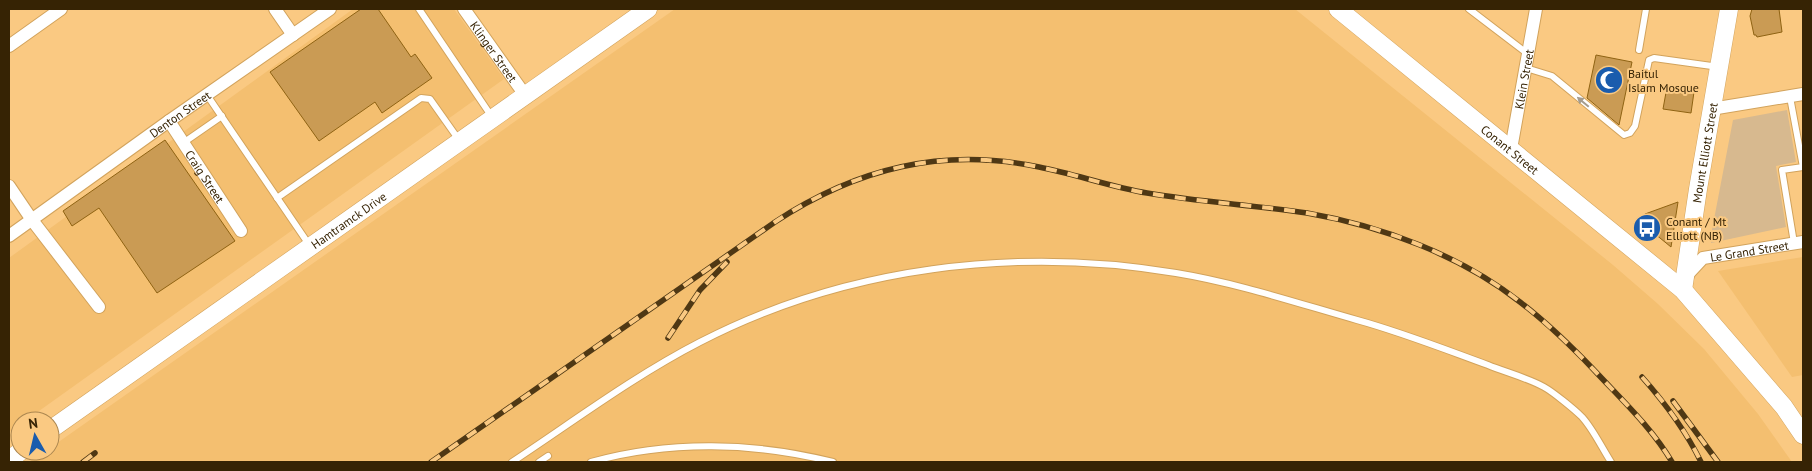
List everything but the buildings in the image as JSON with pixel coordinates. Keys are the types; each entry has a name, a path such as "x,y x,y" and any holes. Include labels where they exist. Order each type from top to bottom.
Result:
{"main road":[{"name":"Hamtramck Drive","path":"60,423 648,9"},
{"name":"Conant Street","path":"1338,9 1683,290"},
{"name":"Mount Elliott Street","path":"1683,290 1729,9"},
{"path":"1683,290 1784,407 1803,435"}],"street":[{"path":"9,46 61,9"},
{"path":"275,9 293,35"},
{"name":"Denton Street","path":"9,236 207,94 330,9"},
{"name":"Klinger Street","path":"464,9 525,95"},
{"name":"Klein Street","path":"1511,149 1536,9"},
{"path":"1711,110 1803,94"},
{"name":"Craig Street","path":"169,121 240,231"},
{"path":"9,186 32,220 99,307"},
{"name":"Le Grand Street","path":"1683,290 1689,273 1703,258 1799,243"}],"lane":[{"path":"418,9 493,118"},
{"path":"1469,9 1528,54"},
{"path":"1639,50 1646,9"},
{"path":"1526,68 1552,76 1624,134 1630,133 1635,126 1649,60 1654,58 1719,66"},
{"path":"207,94 310,246"},
{"path":"1790,97 1803,167 1782,170 1799,243"},
{"path":"277,198 421,98 430,99 460,141"},
{"path":"183,143 222,116"},
{"path":"512,462 660,364 702,341 753,319 804,300 876,280 946,268 1017,262 1091,263 1178,274 1232,285 1401,332 1544,387 1582,417 1612,462"},
{"path":"591,462 654,450 702,446 775,450 833,462"},
{"path":"539,462 548,456"}],"shaded area":[{"path":"353,9 454,9 504,79 39,411 10,411 9,432 9,258"},
{"path":"675,9 1295,9 1613,265 1658,304 1704,349 1758,414 1792,462 29,462 60,461 60,441"},
{"path":"1787,110 1796,162 1776,166 1786,227 1711,243 1733,120"},
{"path":"1803,257 1803,375 1792,377 1718,271"}],"railway":[{"path":"431,462 775,222 806,203 837,188 901,167 934,161 968,160 1003,161 1039,167 1147,193 1307,213 1392,234 1419,245 1472,270 1497,285 1558,334 1636,414 1672,462"},
{"path":"668,338 700,290 727,262"},
{"path":"1642,377 1689,439 1701,462"},
{"path":"1673,401 1718,462"},
{"path":"83,462 95,453"}],"place":[{"name":"Baitul Islam Mosque","path":"1609,80"},
{"name":"Conant / Mt Elliott (NB)","path":"1647,228"}]}
